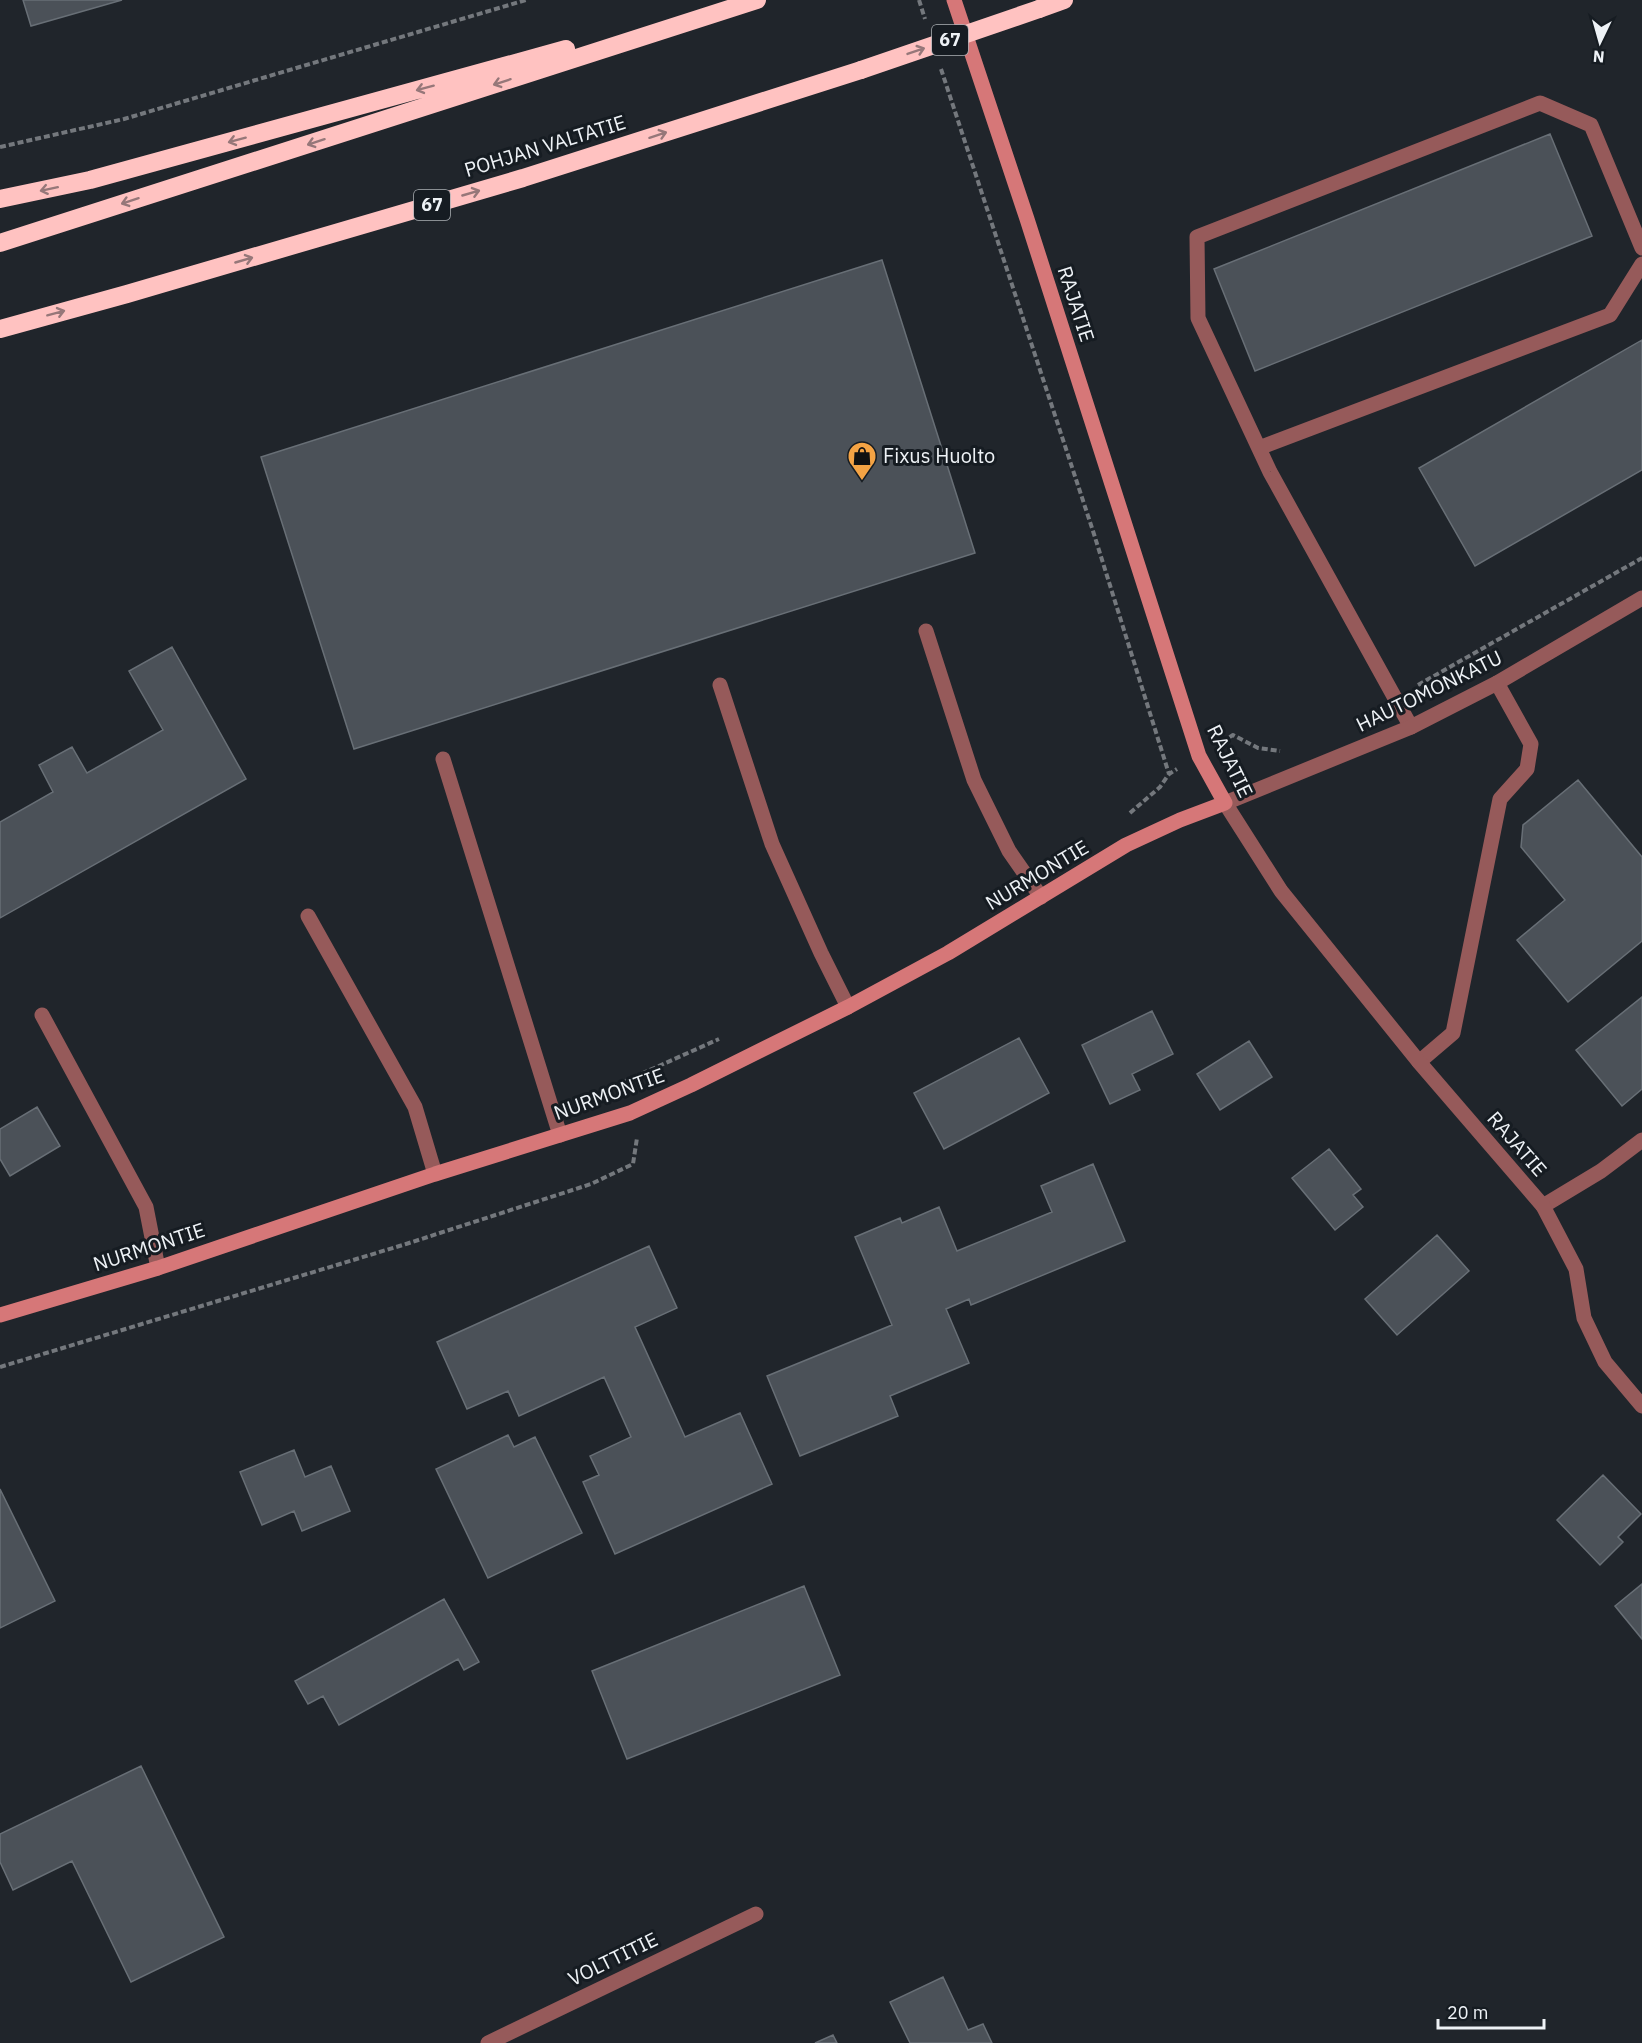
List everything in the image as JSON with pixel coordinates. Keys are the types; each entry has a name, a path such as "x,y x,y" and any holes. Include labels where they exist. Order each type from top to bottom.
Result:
{"highway":[{"path":"0,200 90,180 745,0"},
{"path":"0,243 757,0"},
{"name":"POHJAN VALTATIE","path":"0,328 127,294 523,178 861,70 1064,0"}],"street":[{"name":"RAJATIE","path":"954,0 1200,756 1225,803 1281,891 1419,1062 1543,1206 1576,1269 1584,1318 1605,1362 1642,1406"},
{"path":"1411,727 1276,482 1198,318 1197,237 1540,103 1591,125 1642,248"},
{"path":"1259,448 1610,315 1642,264"},
{"name":"HAUTOMONKATU","path":"1225,803 1411,727 1497,683 1642,598"},
{"path":"926,630 974,780 1009,851 1041,897"},
{"path":"1419,1062 1454,1033 1500,799 1527,769 1531,744 1497,683"},
{"path":"720,685 772,844 821,954 848,1007"},
{"path":"443,759 560,1135"},
{"name":"NURMONTIE","path":"0,1315 158,1268 435,1174 630,1113 848,1007 948,953 1126,845 1180,820 1225,803"},
{"path":"308,916 415,1107 435,1174"},
{"path":"42,1015 146,1208 158,1268"},
{"path":"1543,1206 1601,1171 1642,1140"},
{"name":"VOLTTITIE","path":"488,2043 756,1914"}],"path":[{"path":"0,147 124,119 526,0"},
{"path":"919,0 926,23"},
{"path":"941,68 1093,531 1169,774"}],"building":[{"path":"23,0 122,0 31,26"},
{"path":"1550,134 1592,236 1255,371 1214,269"},
{"path":"882,260 975,553 354,749 261,457"},
{"path":"1642,340 1642,470 1475,566 1419,468"},
{"path":"172,647 246,779 0,918 0,822 53,792 39,765 72,747 87,773 163,730 129,671"},
{"path":"1578,780 1642,857 1642,941 1568,1002 1517,940 1565,900 1521,847 1523,825"},
{"path":"1642,997 1642,1089 1622,1106 1576,1050"},
{"path":"1152,1011 1173,1054 1132,1074 1140,1090 1110,1104 1082,1045"},
{"path":"1019,1038 1049,1093 944,1149 914,1093"},
{"path":"1249,1041 1272,1077 1220,1110 1197,1074"},
{"path":"37,1107 60,1146 10,1176 0,1159 0,1129"},
{"path":"1329,1149 1361,1189 1353,1195 1363,1207 1335,1230 1292,1178"},
{"path":"1093,1164 1125,1241 971,1305 969,1299 946,1309 969,1363 890,1396 898,1416 800,1456 767,1376 892,1325 855,1237 900,1218 902,1223 939,1207 957,1251 1052,1212 1041,1186"},
{"path":"1437,1235 1469,1271 1397,1335 1365,1299"},
{"path":"649,1246 677,1308 635,1327 685,1437 740,1413 772,1484 615,1554 583,1482 599,1475 590,1456 631,1437 604,1377 519,1416 508,1391 467,1409 437,1342"},
{"path":"508,1435 514,1447 535,1437 582,1533 488,1578 436,1469"},
{"path":"294,1450 305,1477 331,1466 350,1511 302,1531 294,1511 262,1525 240,1472"},
{"path":"1603,1475 1641,1514 1618,1537 1623,1542 1600,1565 1557,1520"},
{"path":"0,1489 55,1601 0,1628"},
{"path":"1642,1584 1642,1639 1615,1606"},
{"path":"804,1586 840,1675 627,1759 592,1671"},
{"path":"444,1599 479,1662 464,1670 458,1659 339,1725 323,1696 308,1704 295,1681"},
{"path":"141,1766 224,1937 131,1982 72,1861 13,1890 0,1862 0,1834"},
{"path":"943,1977 968,2030 983,2024 992,2043 910,2043 890,2002"},
{"path":"833,2035 837,2043 815,2043"}],"place":[{"name":"Fixus Huolto","path":"862,482"}]}
